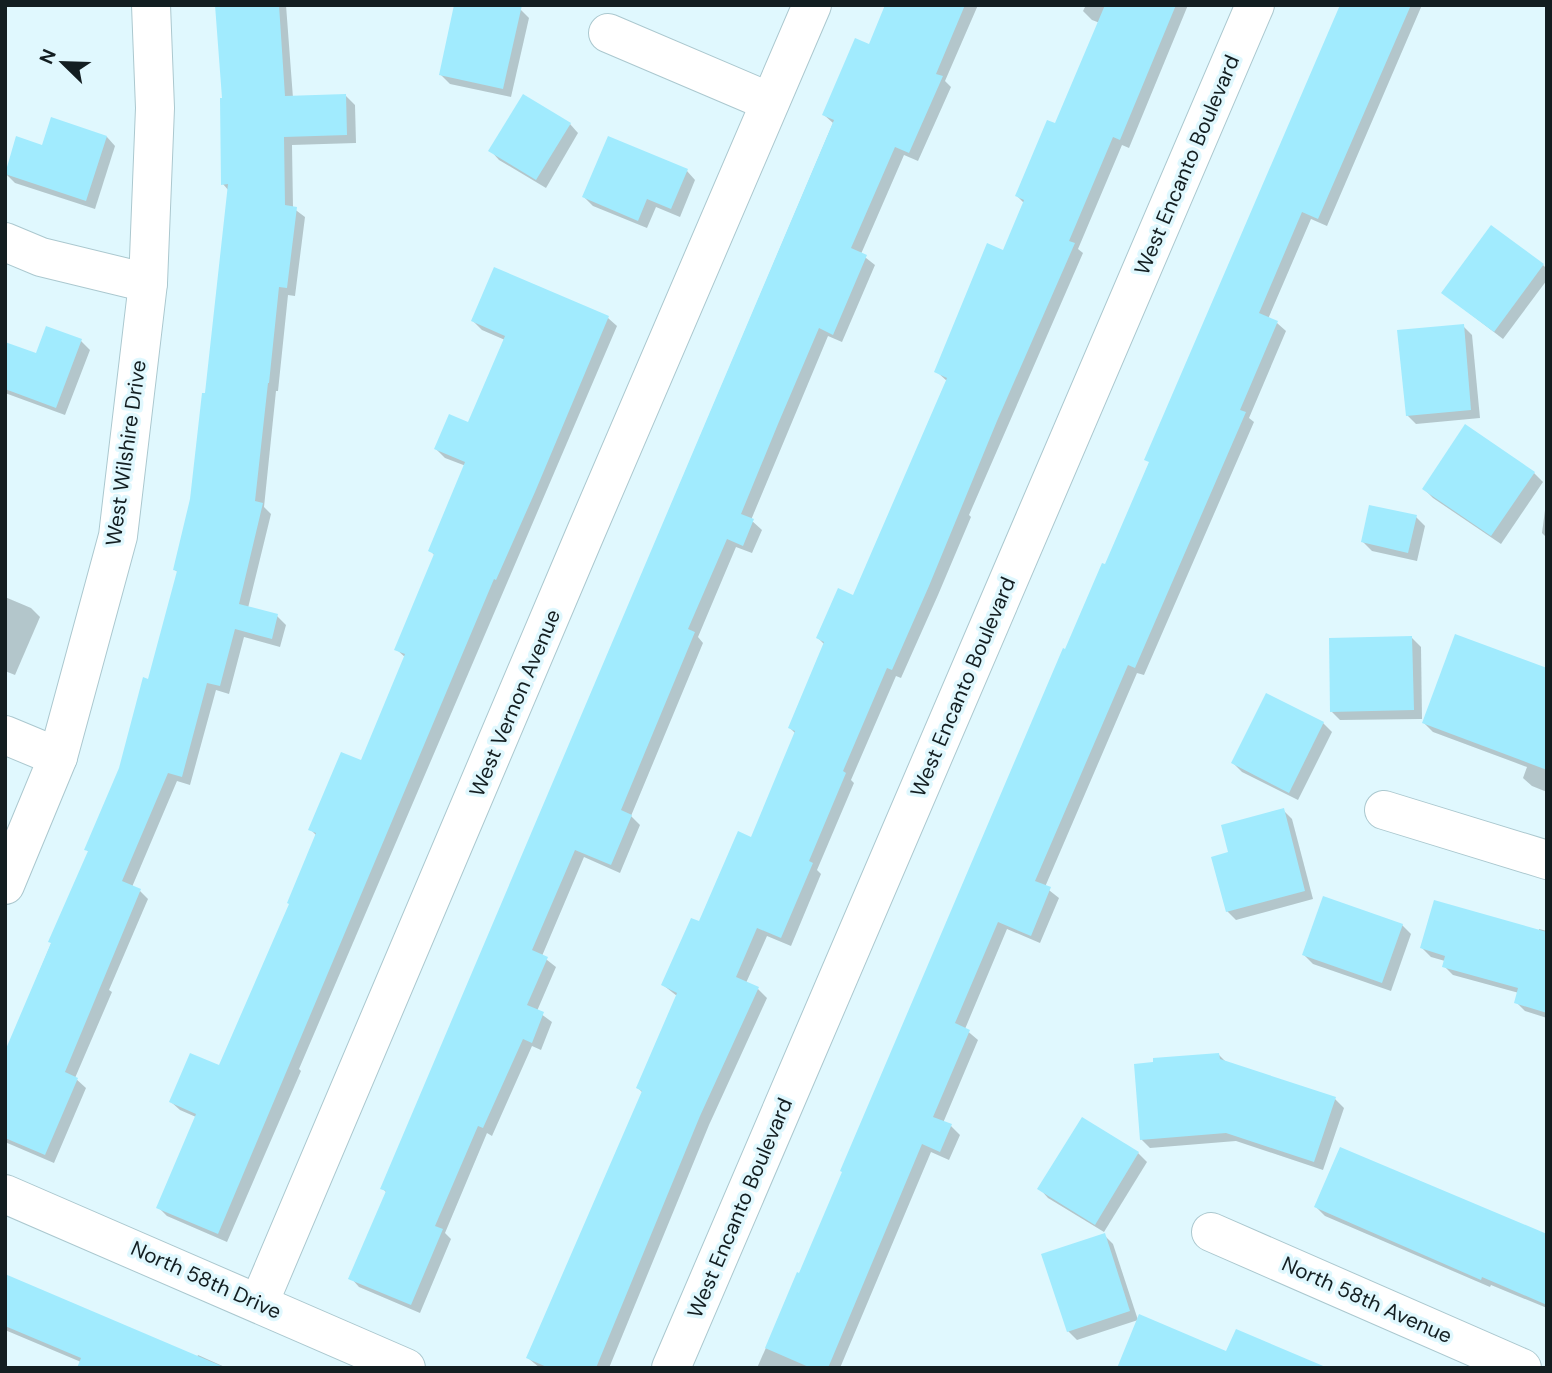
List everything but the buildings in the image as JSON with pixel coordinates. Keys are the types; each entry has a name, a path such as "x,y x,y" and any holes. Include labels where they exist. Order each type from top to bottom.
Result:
{"street":[{"name":"West Wilshire Drive","path":"5,885 58,757 118,536 148,283 155,108 151,5"},
{"name":"West Vernon Avenue","path":"259,1303 673,323 812,5"},
{"name":"West Encanto Boulevard","path":"671,1368 1255,5"},
{"path":"608,33 770,102"},
{"path":"5,242 41,257 148,283"},
{"path":"5,735 58,757"},
{"path":"1384,810 1547,860"},
{"name":"North 58th Drive","path":"5,1194 407,1368"},
{"name":"North 58th Avenue","path":"1211,1232 1522,1368"}]}
